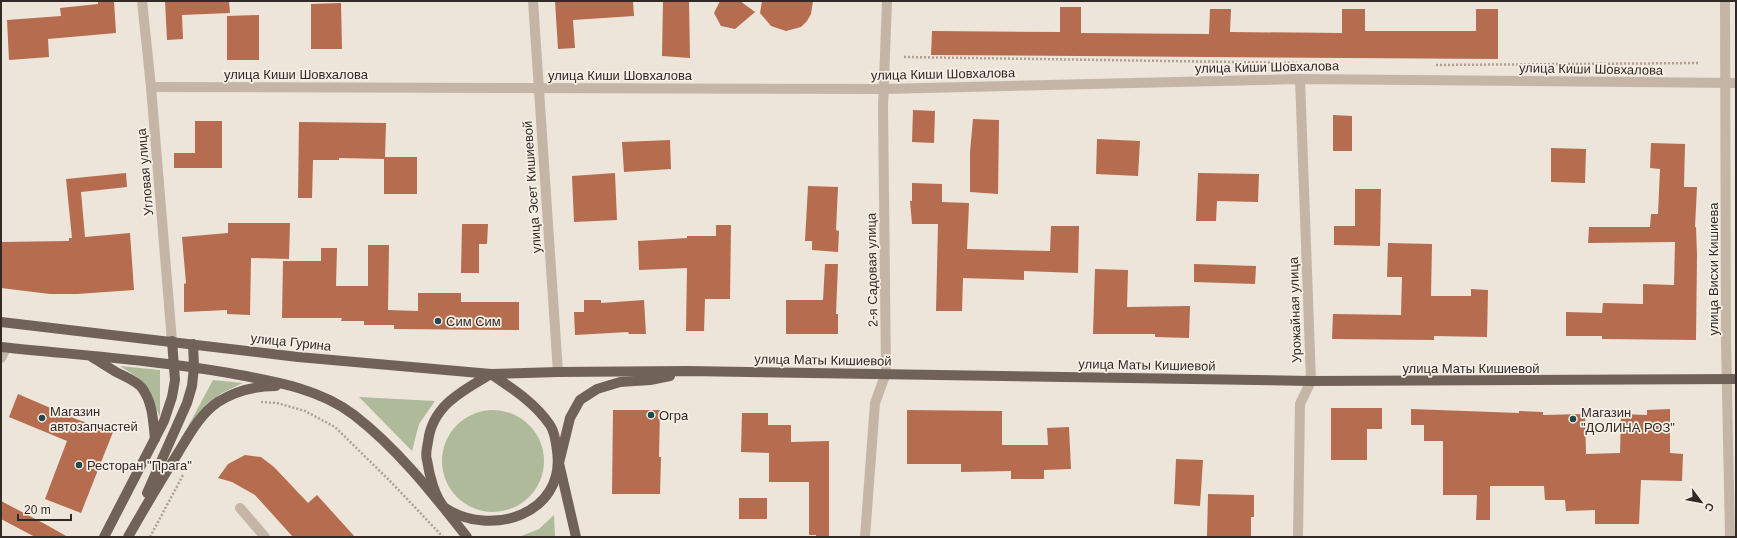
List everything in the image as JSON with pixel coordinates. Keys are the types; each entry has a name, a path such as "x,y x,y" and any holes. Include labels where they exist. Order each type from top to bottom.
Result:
{"main road":[{"name":"улица Гурина","path":"1,322 298,357 491,374 558,372"},
{"path":"104,537 164,421 172,397 175,380 172,341"},
{"path":"128,537 187,402 192,386 194,367 192,344"},
{"path":"4,348 174,364 293,385 335,404 354,415 393,450 444,507 467,537"},
{"path":"90,356 117,373 129,378 141,388 149,401 152,412 155,440"},
{"name":"улица Маты Кишиевой","path":"558,372 688,371 886,373 1312,381 1732,379"},
{"path":"576,537 559,463 552,426 521,394 491,374 448,401 436,416 428,434 426,457 431,481 444,507 459,519 477,526 497,528 516,524 533,514 546,500 555,482 559,463 570,418 580,400 597,389 620,382 650,380 688,371"},
{"path":"128,537 177,454 205,413 217,403 244,390 264,386 293,385"}],"street":[{"name":"Угловая улица","path":"142,1 151,87 172,341"},
{"name":"улица Эсет Кишиевой","path":"533,1 558,372"},
{"name":"2-я Садовая улица","path":"865,537 875,403 886,373 884,89 887,1"},
{"name":"улица Висхи Кишиева","path":"1725,1 1726,335 1732,379 1730,537"},
{"name":"улица Киши Шовхалова","path":"151,87 884,89 1300,79 1736,83"},
{"name":"Урожайная улица","path":"1298,537 1300,404 1312,381 1300,79"},
{"path":"1,358 4,348"},
{"path":"240,508 265,537"}],"path":[{"path":"904,57 1308,64"},
{"path":"1430,65 1700,63"},
{"path":"254,402 277,403 305,411 335,427 392,483 443,537"},
{"path":"150,537 183,474"}],"green space":[{"path":"120,366 160,370 160,417 151,397 137,377"},
{"path":"213,380 243,383 222,393 207,404 178,445"},
{"path":"359,397 435,401 419,424 412,451"},
{"path":"493,410 512,414 529,425 540,442 544,461 540,480 529,497 512,508 493,512 474,508 457,497 446,480 442,461 446,442 457,425 474,414"},
{"path":"554,515 555,537 519,537 539,529"}],"building":[{"path":"98,1 114,1 116,33 48,39 49,57 9,60 7,20 61,16 60,8 98,4"},
{"path":"165,1 229,1 230,13 182,15 183,39 167,40"},
{"path":"555,1 633,1 634,16 573,20 575,48 558,49"},
{"path":"663,1 689,1 690,58 662,56"},
{"path":"720,1 740,1 755,12 735,29 721,26 714,13"},
{"path":"762,1 813,1 811,14 807,21 801,27 786,31 771,26 760,13"},
{"path":"341,3 342,49 311,49 311,4"},
{"path":"1060,7 1081,7 1081,33 1209,34 1210,9 1231,9 1230,32 1342,33 1342,9 1365,9 1365,31 1476,31 1476,9 1498,9 1498,59 931,55 932,31 1060,32"},
{"path":"259,15 259,60 227,60 227,16"},
{"path":"913,110 935,111 934,143 912,142"},
{"path":"1333,115 1352,116 1352,151 1333,151"},
{"path":"973,119 999,120 998,194 970,192 970,152"},
{"path":"195,121 222,121 222,168 174,168 174,153 195,153"},
{"path":"299,122 386,123 385,157 417,157 417,194 384,194 384,159 339,158 339,160 313,160 312,198 298,198"},
{"path":"1097,139 1140,141 1138,176 1096,174"},
{"path":"670,140 671,169 624,172 622,142"},
{"path":"1651,143 1685,144 1684,187 1697,187 1695,227 1697,255 1696,340 1602,339 1602,336 1566,336 1566,312 1602,313 1603,303 1643,304 1643,284 1674,285 1675,242 1588,243 1589,227 1650,227 1651,214 1658,214 1660,169 1650,168"},
{"path":"1551,148 1586,149 1585,183 1551,182"},
{"path":"126,173 127,187 81,192 85,237 130,233 134,290 77,294 50,294 1,288 1,242 69,241 69,238 72,238 66,179"},
{"path":"615,173 617,220 574,222 572,176"},
{"path":"1198,173 1259,174 1258,202 1217,201 1216,221 1196,221"},
{"path":"912,183 942,184 942,202 969,203 967,249 1050,251 1051,226 1079,226 1078,273 1024,271 1024,280 963,278 962,311 936,311 938,224 912,224 910,201 912,201"},
{"path":"808,186 838,187 836,230 839,231 838,252 812,250 812,241 805,241"},
{"path":"1355,189 1381,189 1380,246 1334,245 1334,226 1355,226"},
{"path":"228,223 290,223 289,259 251,258 250,315 227,314 227,310 184,312 184,284 186,283 182,237 228,233"},
{"path":"462,224 488,224 487,244 479,244 479,273 461,273"},
{"path":"716,225 731,225 730,299 705,299 704,331 686,331 687,268 639,270 638,241 687,238 687,236 716,236"},
{"path":"1388,243 1432,244 1431,296 1471,296 1471,289 1488,290 1487,337 1434,336 1434,340 1332,339 1333,314 1401,315 1402,277 1387,277"},
{"path":"368,245 389,245 388,310 418,311 418,293 461,293 461,302 519,302 519,330 394,329 394,325 364,325 364,321 341,321 342,318 282,318 283,261 321,261 321,248 337,248 336,286 368,286"},
{"path":"825,264 838,264 836,314 838,314 838,334 786,334 786,300 823,300"},
{"path":"1194,264 1256,266 1255,284 1194,282"},
{"path":"1095,269 1128,270 1127,307 1190,306 1189,338 1155,337 1155,334 1093,334"},
{"path":"584,300 601,300 601,303 644,300 646,334 629,334 628,332 575,335 574,312 584,312"},
{"name":"Ресторан \"Прага\"","path":"18,394 76,419 113,432 81,513 45,499 67,441 9,417"},
{"path":"1331,408 1382,408 1382,429 1367,429 1367,460 1331,460"},
{"path":"1411,409 1519,413 1519,411 1543,412 1543,415 1585,414 1586,454 1620,453 1621,414 1647,415 1647,410 1670,409 1670,453 1683,454 1682,481 1641,480 1639,524 1595,524 1595,510 1566,511 1565,500 1545,500 1544,486 1490,486 1490,520 1476,520 1477,495 1443,495 1443,441 1424,441 1424,425 1411,425"},
{"path":"613,410 660,410 660,494 612,494"},
{"path":"907,410 1002,411 1002,445 1048,445 1047,428 1069,427 1071,469 1044,470 1044,479 1011,479 1011,471 961,472 961,464 907,464"},
{"path":"742,413 768,413 768,425 791,425 791,442 829,441 829,537 816,537 816,535 809,535 809,482 769,482 769,453 741,452"},
{"path":"245,455 261,457 274,467 308,503 317,495 355,537 293,537 255,495 232,482 218,478 228,464"},
{"path":"1176,459 1203,460 1200,506 1174,504"},
{"path":"1208,494 1254,495 1254,517 1251,517 1251,537 1207,536"},
{"path":"739,498 767,498 767,519 739,519"},
{"path":"1,501 68,537 35,537 1,519"}],"place":[{"name":"Сим Сим","path":"438,321"},
{"name":"Огра","path":"651,415"},
{"name":"Магазин автозапчастей","path":"42,418"},
{"name":"Магазин \"ДОЛИНА РОЗ\"","path":"1573,419"},
{"name":"Ресторан \"Прага\"","path":"79,465"}]}
